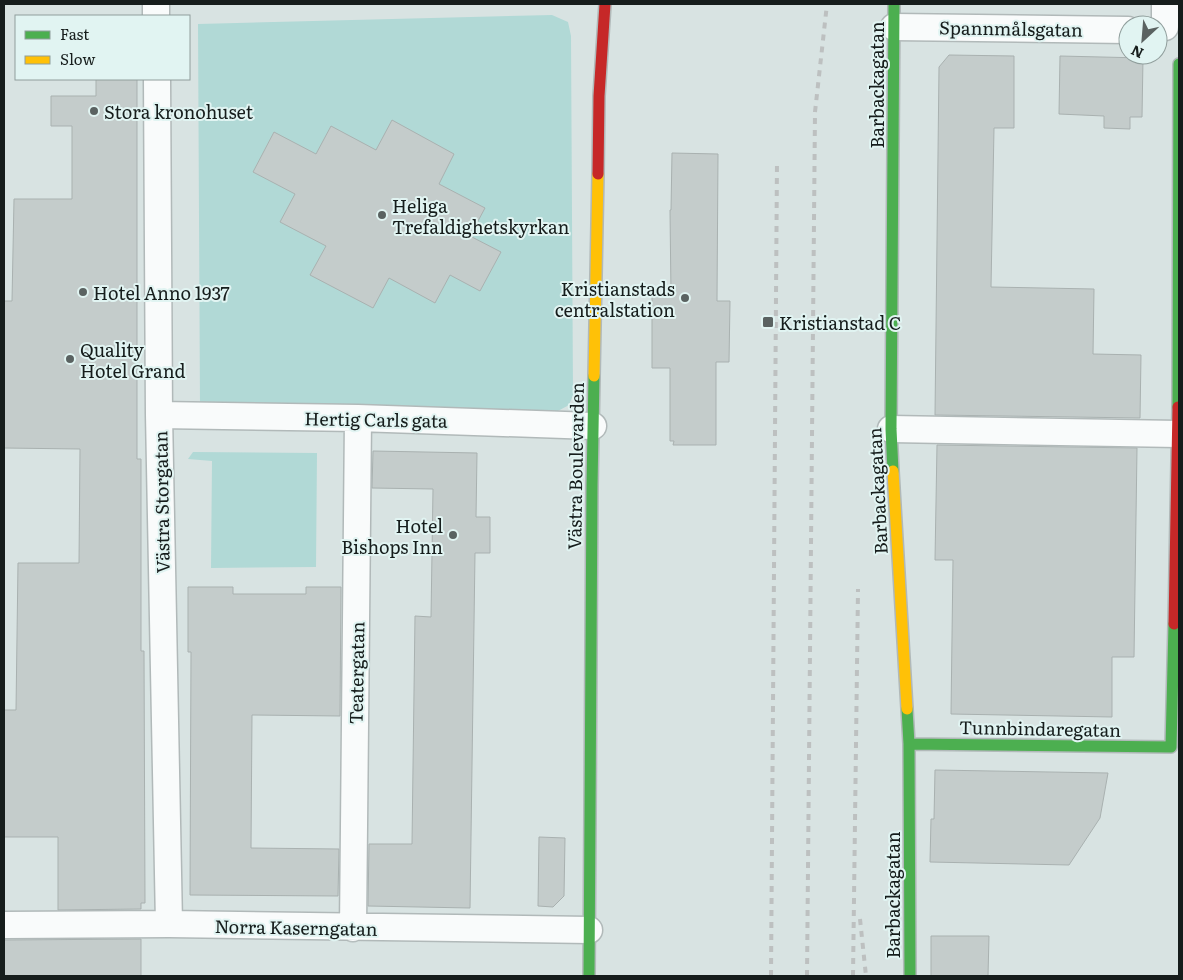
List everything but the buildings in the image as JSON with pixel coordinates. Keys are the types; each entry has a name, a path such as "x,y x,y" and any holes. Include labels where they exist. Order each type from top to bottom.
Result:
{"street":[{"name":"Västra Boulevarden","path":"589,976 593,426 599,96 605,4"},
{"name":"Spannmålsgatan","path":"894,15 1118,29"},
{"name":"Barbackagatan","path":"894,15 891,429 909,744 910,976"},
{"path":"891,429 1178,434 1179,64"},
{"name":"Västra Storgatan","path":"157,80 159,415 169,924"},
{"name":"Hertig Carls gata","path":"159,415 358,418 593,426"},
{"name":"Teatergatan","path":"353,928 358,418"},
{"name":"Tunnbindaregatan","path":"909,744 1171,747 1178,434"},
{"name":"Norra Kaserngatan","path":"4,925 169,924 589,930"}],"shaded area":[{"path":"552,15 568,22 571,36 573,395 569,405 556,412 200,407 198,24"},
{"path":"193,452 317,453 316,567 211,568 212,461 188,459"}],"railway":[{"path":"807,976 815,112 827,4"},
{"path":"771,976 777,161"},
{"path":"853,976 858,589"},
{"path":"860,919 866,976"}],"traffic: fast":[{"path":"893,471 891,429 894,4"},
{"path":"1178,407 1179,64"},
{"path":"589,976 594,376"},
{"path":"909,744 1171,747 1174,624"},
{"path":"907,709 909,744 910,976"}],"traffic: slow":[{"path":"594,376 598,174"},
{"path":"893,471 907,709"}],"traffic: jam":[{"path":"598,174 599,96 605,4"},
{"path":"1174,624 1178,407"}],"place":[{"name":"Stora kronohuset","path":"94,111"},
{"name":"Heliga Trefaldighetskyrkan","path":"382,215"},
{"name":"Hotel Anno 1937","path":"83,292"},
{"name":"Kristianstads centralstation","path":"685,298"},
{"name":"Kristianstad C","path":"768,322"},
{"name":"Quality Hotel Grand","path":"70,359"},
{"name":"Hotel Bishops Inn","path":"453,535"}]}
